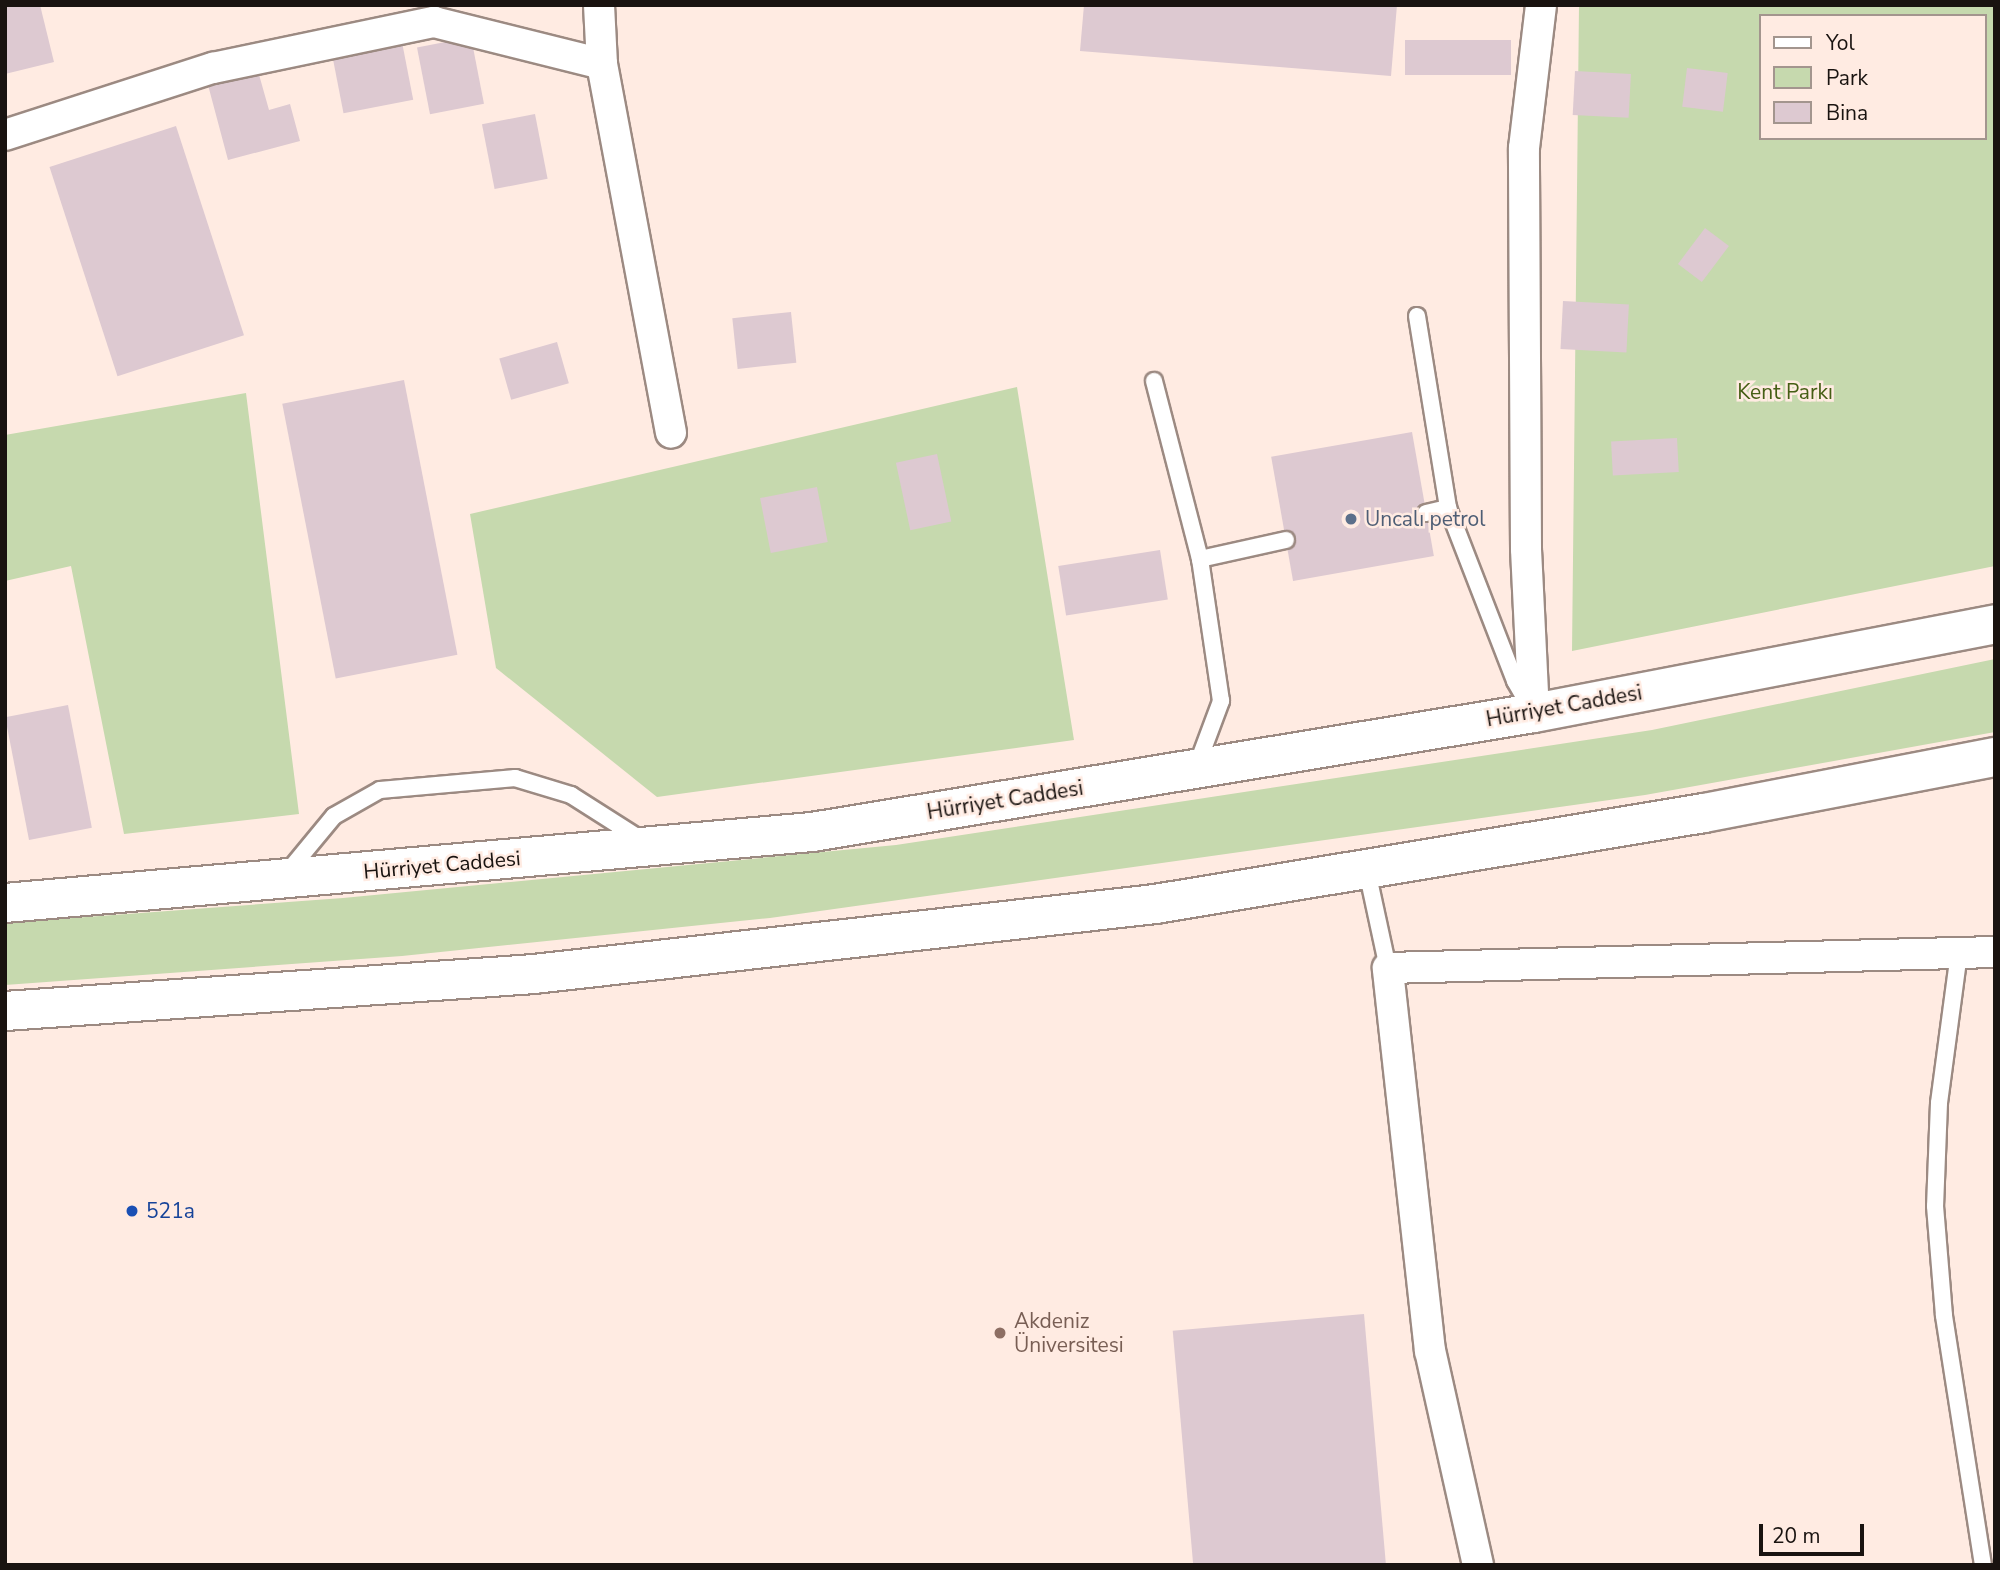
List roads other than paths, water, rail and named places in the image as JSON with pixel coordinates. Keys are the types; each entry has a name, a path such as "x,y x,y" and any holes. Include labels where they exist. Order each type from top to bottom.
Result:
{"highway":[{"name":"Hürriyet Caddesi","path":"5,903 812,832 1534,713 1995,624"},
{"path":"5,1011 534,974 1155,904 1367,871 1995,757"}],"street":[{"path":"599,5 602,64 671,433"},
{"path":"1534,713 1525,549 1524,149 1541,5"},
{"path":"5,135 213,68 433,22 602,64"},
{"path":"1478,1565 1430,1351 1388,968 1995,952"}],"lane":[{"path":"1417,316 1448,508 1515,681 1534,713"},
{"path":"1154,381 1200,559 1220,701 1195,769"},
{"path":"1426,513 1448,508"},
{"path":"1200,559 1286,540"},
{"path":"282,879 334,816 380,790 515,778 571,795 651,846"},
{"path":"1367,871 1388,968"},
{"path":"1959,953 1939,1103 1935,1206 1944,1316 1983,1565"}],"place":[{"name":"Uncalı petrol","path":"1351,519"},
{"name":"521a","path":"132,1211"},
{"name":"Akdeniz Üniversitesi","path":"1000,1333"}],"park label":[{"name":"Kent Parkı","path":"1785,392"}]}
